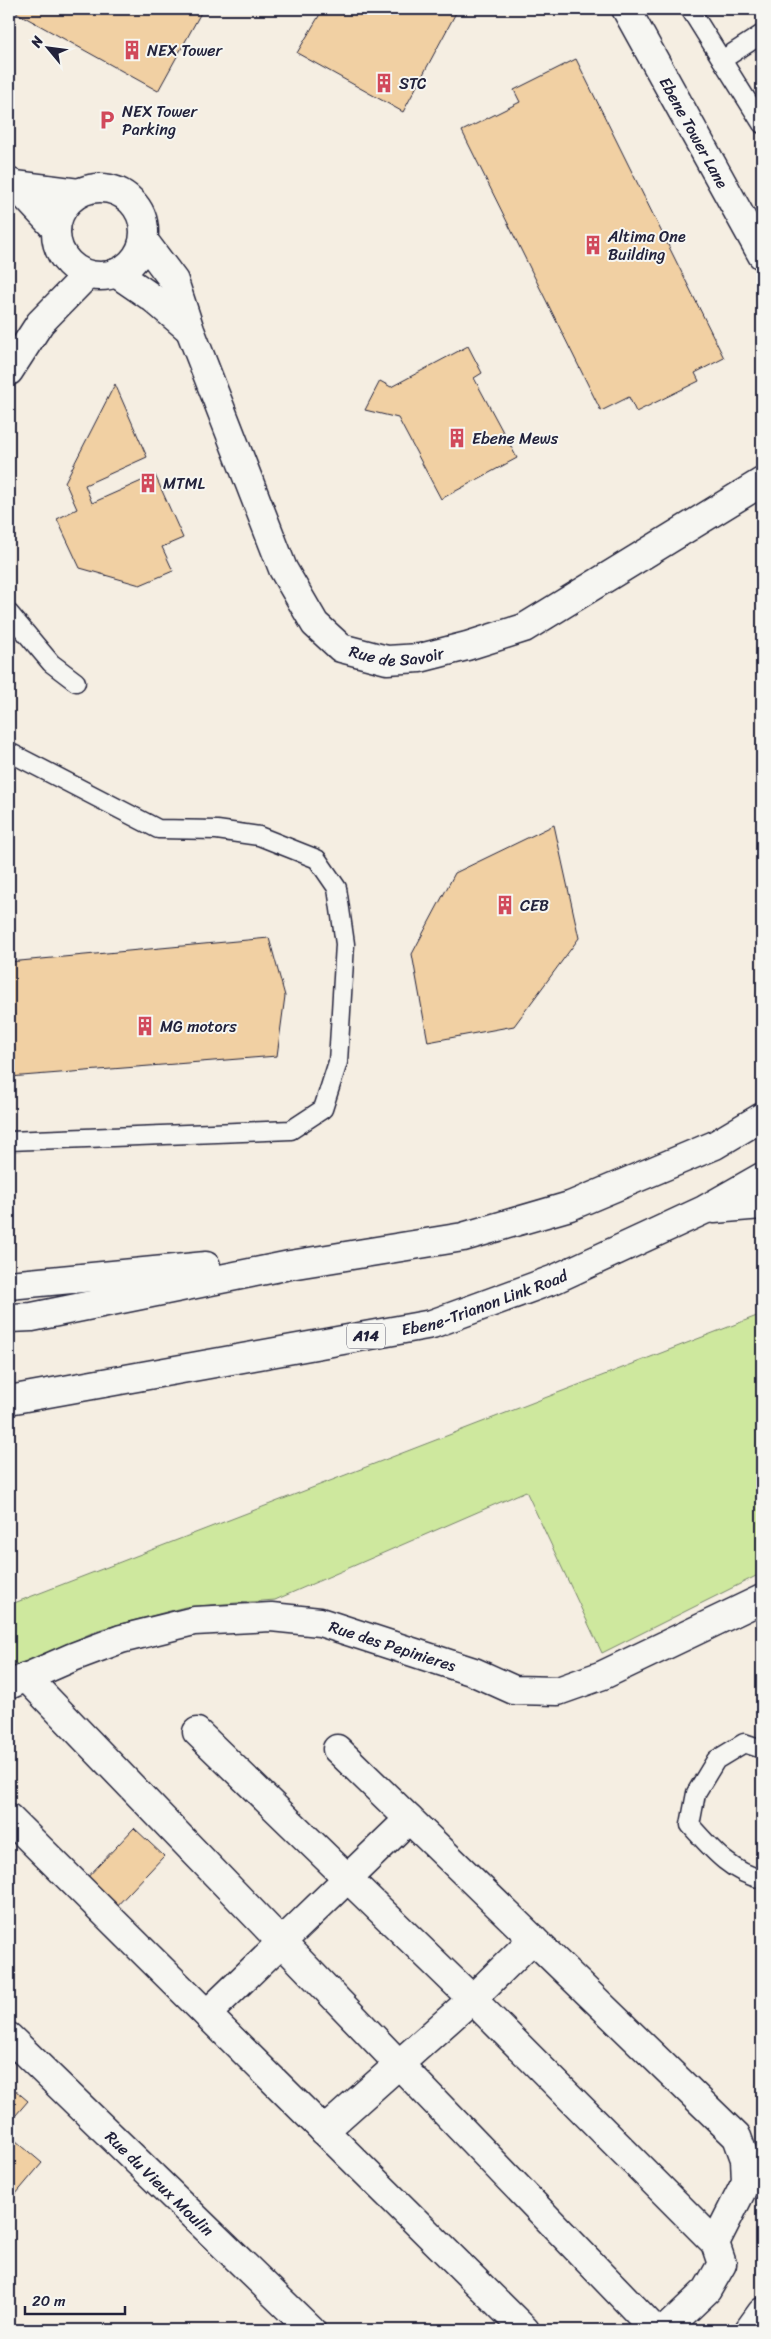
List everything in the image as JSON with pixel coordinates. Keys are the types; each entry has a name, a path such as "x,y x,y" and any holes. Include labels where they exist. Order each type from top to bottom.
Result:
{"street":[{"name":"Ebene Tower Lane","path":"626,9 762,255"},
{"path":"12,183 79,193"},
{"path":"9,371 40,323 57,279 57,236 60,215 68,202 79,193 92,188 107,188 120,192 132,200 140,212 144,226 144,240 139,254 130,266 116,273 102,276 88,275 69,263 57,236 12,183"},
{"name":"Rue de Savoir","path":"144,240 174,281 190,330 283,569 315,624 340,648 387,660 420,658 468,646 524,628 762,482"},
{"name":"Rue de Savoir","path":"116,273 154,298 190,330"},
{"path":"40,323 88,275"},
{"path":"9,1318 32,1317 290,1265 463,1237 570,1206 716,1144 762,1117"},
{"name":"Ebene-Trianon Link Road","path":"9,1400 432,1324 555,1280 704,1210 762,1177"},
{"path":"704,1210 762,1205"},
{"path":"9,1285 211,1266 290,1265"},
{"name":"Rue des Pepinieres","path":"17,1681 121,1639 194,1621 271,1617 320,1622 474,1672 514,1690 558,1691 603,1676 762,1599"},
{"path":"17,1681 280,1941 655,2330"},
{"path":"197,1732 472,1999 715,2243 722,2264 707,2290 665,2330"},
{"path":"337,1749 737,2137 745,2159 746,2182 715,2243"},
{"path":"9,1818 525,2330"},
{"path":"207,2014 280,1941 409,1819"},
{"path":"324,2131 472,1999 533,1939"},
{"name":"Rue du Vieux Moulin","path":"9,2037 311,2330"},
{"path":"749,2330 762,2312"}],"lane":[{"path":"690,9 762,124"},
{"path":"722,60 762,34"},
{"path":"9,613 51,662 76,682"},
{"path":"9,752 158,828 217,830 259,836 317,859 337,888 345,944 338,1062 324,1109 291,1130 9,1141"},
{"path":"762,1749 744,1744 716,1760 696,1793 690,1825 718,1856 752,1877 762,1879"}],"green space":[{"path":"762,1314 762,1573 602,1653 526,1491 275,1600 185,1607 98,1630 9,1671 9,1605"}],"building":[{"name":"NEX Tower","path":"10,9 203,9 158,91"},
{"name":"STC","path":"323,9 458,9 403,112 297,53"},
{"name":"Altima One Building","path":"576,59 724,358 695,373 699,381 636,412 629,397 601,411 462,131 520,102 514,90"},
{"name":"Ebene Mews","path":"468,346 482,373 474,378 517,458 441,499 398,418 365,410 380,381 391,387"},
{"name":"MTML","path":"115,384 147,457 85,485 92,503 155,475 183,538 162,547 173,571 140,585 80,568 57,519 77,509 65,482"},
{"name":"CEB","path":"554,825 579,938 514,1026 428,1042 412,954 455,873"},
{"name":"MG motors","path":"269,938 285,996 277,1056 9,1077 9,962"},
{"path":"134,1828 164,1856 113,1910 83,1882"},
{"path":"9,2085 28,2101 9,2123"},
{"path":"9,2135 42,2163 10,2201 9,2200"}],"place":[{"name":"NEX Tower","path":"132,50"},
{"name":"STC","path":"384,83"},
{"name":"NEX Tower Parking","path":"107,120"},
{"name":"Altima One Building","path":"593,245"},
{"name":"Ebene Mews","path":"457,438"},
{"name":"MTML","path":"148,483"},
{"name":"CEB","path":"505,905"},
{"name":"MG motors","path":"145,1026"}]}
